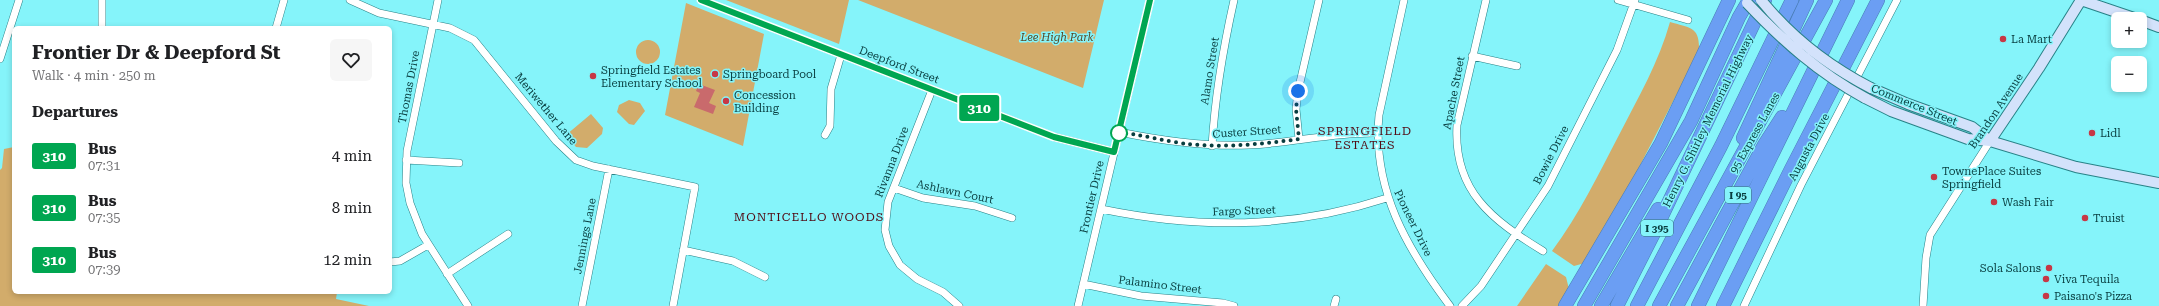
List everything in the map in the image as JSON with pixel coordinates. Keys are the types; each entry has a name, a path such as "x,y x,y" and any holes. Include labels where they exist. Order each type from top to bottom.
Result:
{"highway":[{"path":"1565,306 1661,143 1729,0"},
{"name":"Henry G. Shirley Memorial Highway","path":"1617,306 1654,233 1765,0"},
{"path":"1749,89 1784,0"},
{"path":"1637,306 1749,89 1792,0"},
{"name":"95 Express Lanes","path":"1659,306 1826,0"},
{"name":"I 95","path":"1676,306 1764,145 1804,86 1848,0"},
{"path":"1723,306 1790,171 1878,0"},
{"path":"1584,306 1706,92 1747,1"},
{"path":"1693,245 1807,1"},
{"path":"1698,306 1804,86"},
{"path":"1601,306 1694,149"}],"main road":[{"name":"Commerce Street","path":"1761,0 1788,30 1819,56 1871,88 1908,104 1972,127 1990,141"},
{"path":"2081,0 2116,12"},
{"name":"Brandon Avenue","path":"1990,141 2039,68 2081,0"},
{"name":"Commerce Street","path":"1747,1 1780,38 1812,65 1865,98 1891,111 1968,139 1990,141 2076,167 2159,183"},
{"path":"2147,23 2159,27"}],"street":[{"path":"0,58 19,0"},
{"path":"102,0 102,26"},
{"path":"277,26 284,0"},
{"name":"Meriwether Lane","path":"350,0 379,13 460,32 474,40 563,149 585,164 695,186 673,306"},
{"name":"Thomas Drive","path":"438,0 406,160 406,183 410,203 418,227 468,306"},
{"name":"Deepford Street","path":"701,0 1054,137 1114,152"},
{"name":"Frontier Drive","path":"1078,306 1150,0"},
{"name":"Alamo Street","path":"1212,146 1219,72 1234,0"},
{"path":"1299,139 1296,109 1298,91 1319,0"},
{"name":"Pioneer Drive","path":"1404,0 1382,95 1377,133 1380,165 1387,198 1416,257 1450,306"},
{"name":"Apache Street","path":"1486,0 1457,125 1457,143 1460,164 1468,185 1481,205 1497,221 1543,251"},
{"path":"1618,0 1634,2 1688,20"},
{"name":"Augusta Drive","path":"1744,306 1801,185 1897,0"},
{"name":"Bowie Drive","path":"1462,306 1481,286 1517,235 1548,186 1618,50 1634,2"},
{"path":"825,135 830,126 831,89 841,55"},
{"path":"1472,56 1517,66"},
{"name":"Rivanna Drive","path":"932,90 887,206 884,221 886,238 892,254 909,273 943,292 959,306"},
{"name":"Custer Street","path":"1119,132 1162,141 1212,146 1250,145 1342,133 1377,133"},
{"name":"Brandon Avenue","path":"1923,306 1926,258 1930,235 1990,141"},
{"path":"406,160 459,163"},
{"name":"Jennings Lane","path":"582,306 609,170"},
{"name":"Ashlawn Court","path":"894,188 923,198 975,206 1012,218"},
{"name":"Fargo Street","path":"1101,209 1167,221 1237,224 1337,212 1387,198"},
{"path":"447,274 508,234"},
{"path":"392,262 400,262 428,245"},
{"path":"683,250 733,261 765,277"},
{"name":"Palamino Street","path":"1083,284 1141,296 1222,303 1234,306"}],"green space":[{"path":"726,0 849,0 839,44"},
{"name":"Lee High Park","path":"858,0 1104,0 1083,88"},
{"name":"Springboard Pool","path":"686,3 764,34 743,146 665,115"},
{"path":"1670,22 1688,27 1696,32 1699,43 1699,51 1617,210 1585,263 1574,266 1552,251 1588,194 1641,94 1654,66"},
{"path":"648,40 657,43 660,52 657,61 648,64 639,61 636,52 639,43"},
{"path":"629,100 640,103 645,111 634,125 629,124 617,112 619,105"},
{"path":"591,114 603,128 602,134 587,148 576,147 566,135"},
{"path":"12,147 12,294 337,294 336,299 369,306 0,306 0,170 2,168 4,149"},
{"path":"1546,264 1566,277 1569,289 1559,306 1517,306"}],"shaded area":[{"path":"699,84 715,90 709,103 716,106 713,114 694,107 700,93 696,91"}],"bus line":[{"name":"310","path":"701,0 1054,137 1114,152 1150,0"}],"place":[{"name":"La Mart","path":"2003,39"},
{"name":"Springboard Pool","path":"715,74"},
{"name":"Springfield Estates Elementary School","path":"593,76"},
{"name":"Concession Building","path":"726,101"},
{"name":"Lidl","path":"2092,133"},
{"name":"TownePlace Suites Springfield","path":"1934,177"},
{"name":"Wash Fair","path":"1994,202"},
{"name":"Truist","path":"2085,218"},
{"name":"Sola Salons","path":"2049,268"},
{"name":"Viva Tequila","path":"2046,279"},
{"name":"Paisano's Pizza","path":"2046,296"}],"district":[{"name":"SPRINGFIELD ESTATES","path":"1365,138"},
{"name":"MONTICELLO WOODS","path":"809,217"}],"route":[{"path":"1119,133 1162,141 1212,146 1250,145 1299,139 1296,109 1298,91"}]}
